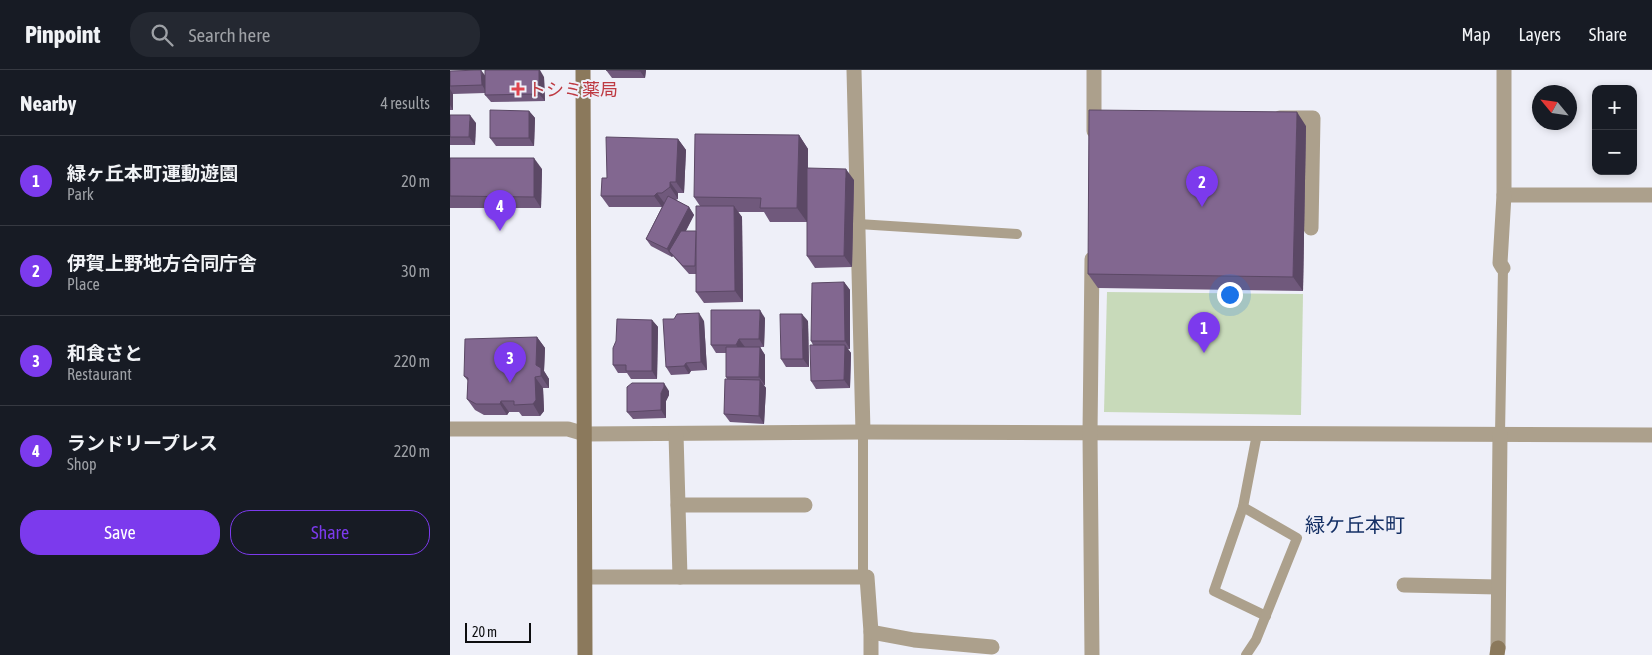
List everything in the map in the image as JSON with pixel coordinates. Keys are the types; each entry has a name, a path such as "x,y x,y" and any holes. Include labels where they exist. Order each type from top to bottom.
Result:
{"street":[{"path":"583,70 585,655"},
{"path":"854,70 863,432"},
{"path":"1093,149 1099,119 1094,70"},
{"path":"1503,268 1500,263 1504,195 1504,70"},
{"path":"1263,118 1312,118 1311,228"},
{"path":"1504,195 1652,195"},
{"path":"1092,247 1090,434 1092,655"},
{"path":"450,429 568,429 585,434 863,432 1652,435"},
{"path":"676,434 680,576"},
{"path":"1497,652 1500,434"},
{"path":"678,505 805,505"},
{"path":"586,577 867,577 872,632 871,655"},
{"path":"1404,584 1498,587"},
{"path":"872,632 914,640 992,647"}],"lane":[{"path":"858,224 1016,234"},
{"path":"1500,434 1503,268"},
{"path":"863,432 863,577"},
{"path":"1257,434 1243,507 1214,592 1266,616"},
{"path":"1243,507 1297,538 1256,640 1246,655"}],"green space":[{"path":"1107,292 1303,294 1301,415 1104,412"}],"building":[{"path":"481,70 482,85 450,86 450,71"},
{"name":"トシミ薬局","path":"485,70 539,70 539,94 485,95"},
{"path":"606,70 640,70 640,71"},
{"path":"490,110 529,111 529,138 490,138"},
{"path":"1089,110 1297,112 1293,277 1088,274"},
{"path":"450,115 470,115 469,137 450,137"},
{"path":"695,134 799,135 797,208 760,208 761,198 694,197"},
{"path":"606,137 678,139 676,182 670,182 670,187 654,196 601,196 602,178 607,178"},
{"path":"450,158 534,158 534,197 450,196"},
{"path":"807,168 846,169 844,256 807,256"},
{"path":"668,196 689,207 667,249 646,239"},
{"path":"696,206 734,206 735,291 696,292"},
{"path":"681,231 696,231 695,266 683,266 669,251"},
{"path":"844,282 845,341 811,341 812,283"},
{"path":"711,310 760,310 759,339 739,339 736,345 711,345"},
{"path":"699,313 701,362 686,363 684,366 666,367 663,319 674,319 677,314"},
{"path":"780,314 802,314 803,359 781,359"},
{"path":"617,319 652,320 652,371 626,371 626,365 613,365"},
{"path":"537,337 536,365 541,368 541,376 535,377 536,400 533,404 514,405 514,401 501,401 500,404 476,404 467,399 468,378 464,376 465,339"},
{"path":"810,345 845,345 844,380 811,381"},
{"path":"726,347 760,347 759,377 726,377"},
{"path":"725,379 760,380 759,416 724,414"},
{"path":"632,383 664,383 661,393 661,410 627,412 627,387"}],"place":[{"name":"トシミ薬局","path":"518,89"},
{"name":"伊賀上野地方合同庁舎","path":"1202,207"},
{"name":"ランドリープレス","path":"500,231"},
{"name":"緑ヶ丘本町運動遊園","path":"1204,353"},
{"name":"和食さと","path":"510,383"}],"district":[{"name":"緑ケ丘本町","path":"1355,524"}]}
